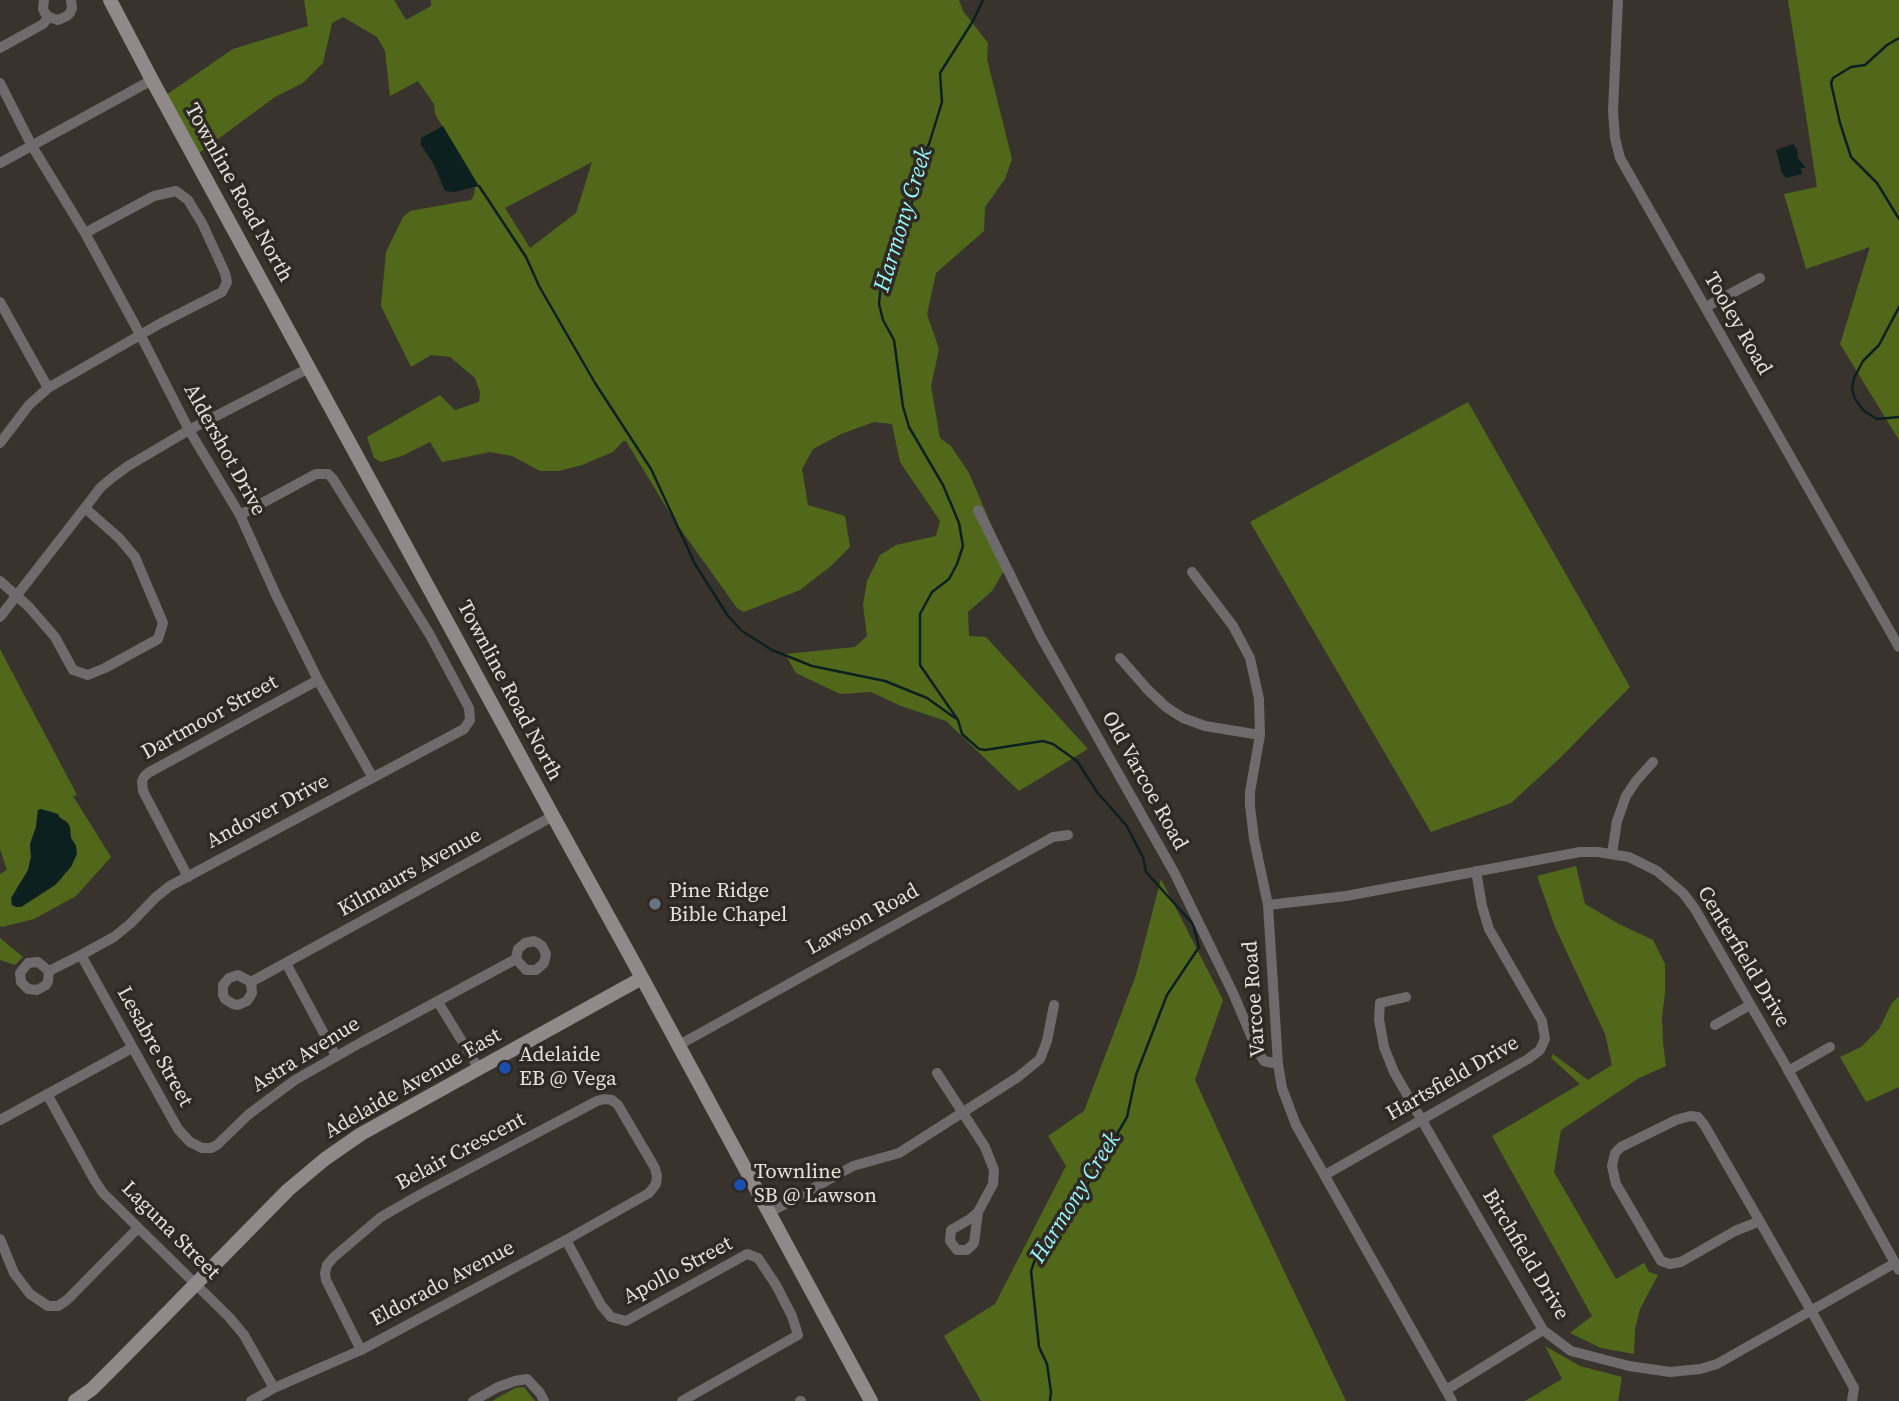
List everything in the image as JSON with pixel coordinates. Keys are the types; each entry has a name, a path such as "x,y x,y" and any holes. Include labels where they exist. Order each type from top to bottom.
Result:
{"main road":[{"name":"Townline Road North","path":"110,0 871,1401"},
{"name":"Adelaide Avenue East","path":"75,1401 110,1371 288,1190 325,1159 361,1135 642,978"}],"street":[{"path":"44,0 43,9 50,17 58,20 67,16 72,8 71,0"},
{"name":"Tooley Road","path":"1618,0 1613,111 1620,158 1899,647"},
{"path":"0,48 43,24 50,17"},
{"path":"0,163 152,80"},
{"name":"Aldershot Drive","path":"0,83 32,146 85,233 189,430 240,514 318,680 373,778"},
{"path":"0,443 29,405 48,388 222,292 227,282 202,223 188,200 176,191 154,196 85,233"},
{"path":"1706,307 1760,278"},
{"path":"0,302 48,388"},
{"path":"0,617 101,487 113,477 189,430 309,368"},
{"name":"Andover Drive","path":"49,971 114,936 170,886 464,729 470,720 469,708 430,635 338,485 328,474 316,474 240,514"},
{"path":"0,581 17,594 55,637 73,670 88,675 159,639 163,623 135,557 119,538 85,508"},
{"name":"Old Varcoe Road","path":"978,510 1041,637 1175,874 1233,993 1258,1052 1264,1061 1278,1064"},
{"name":"Varcoe Road","path":"1192,572 1223,610 1250,658 1259,699 1260,735 1250,806 1268,905 1278,1064 1282,1088 1296,1125 1452,1401"},
{"path":"1120,658 1148,690 1183,718 1205,726 1260,735"},
{"name":"Dartmoor Street","path":"188,877 143,791 144,776 318,680"},
{"path":"1612,854 1617,821 1626,796 1653,762"},
{"name":"Kilmaurs Avenue","path":"251,982 553,816"},
{"name":"Lawson Road","path":"679,1045 1053,837 1068,835"},
{"name":"Centerfield Drive","path":"1268,905 1346,896 1566,854 1612,854 1629,858 1657,871 1683,893 1695,909 1897,1266"},
{"name":"Hartsfield Drive","path":"1325,1175 1528,1059 1540,1049 1545,1039 1542,1021 1489,929 1476,872"},
{"name":"Lesabre Street","path":"81,956 178,1129 190,1142 202,1149"},
{"name":"Astra Avenue","path":"202,1149 217,1145 249,1114 295,1080 516,959"},
{"path":"286,963 336,1056"},
{"name":"Birchfield Drive","path":"1406,997 1380,1003 1379,1019 1384,1047 1394,1072 1543,1330 1571,1351 1670,1373 1700,1369 1717,1364 1897,1266"},
{"path":"438,1002 479,1069"},
{"path":"769,1213 853,1166 899,1153 1018,1077 1040,1059 1047,1041 1054,1004"},
{"path":"1715,1025 1751,1005"},
{"path":"1788,1071 1830,1047"},
{"path":"0,1120 132,1048"},
{"path":"937,1073 985,1147 994,1170 993,1184 978,1212"},
{"name":"Laguna Street","path":"47,1094 103,1193 229,1317 244,1335 274,1388"},
{"name":"Belair Crescent","path":"361,1350 326,1280 327,1265 348,1243 381,1217 421,1194 604,1099 612,1100 618,1105 655,1168 656,1185 649,1193"},
{"path":"1759,1221 1735,1231 1681,1262 1670,1264 1661,1261 1616,1184 1612,1166 1615,1153 1621,1147 1676,1120 1698,1117 1705,1126 1854,1388 1852,1401"},
{"name":"Eldorado Avenue","path":"251,1401 274,1388 361,1350 649,1193"},
{"path":"0,1239 14,1273 30,1294 48,1306 58,1306 138,1228"},
{"name":"Apollo Street","path":"566,1240 601,1305 611,1317 626,1321 747,1254 758,1258 782,1295 798,1335 682,1401"},
{"path":"1446,1390 1543,1330"},
{"path":"472,1401 498,1387 527,1379 544,1401"}],"green space":[{"path":"304,0 394,0 406,20 431,6 431,0 959,0 963,11 988,43 987,59 1012,159 1005,179 985,207 984,231 936,273 927,314 939,349 931,386 940,438 951,446 969,473 1008,564 992,591 968,612 969,636 986,637 1088,749 1019,791 946,721 901,706 871,692 840,694 796,673 785,654 855,647 867,636 863,605 867,581 880,555 896,545 936,536 940,521 900,462 892,424 874,422 841,434 813,449 802,469 808,505 845,516 850,547 800,590 744,612 737,608 674,520 626,441 613,452 559,471 540,471 512,456 490,452 442,462 430,442 402,456 381,462 374,458 367,437 440,395 455,410 479,402 480,392 475,378 450,357 431,355 411,367 381,306 386,252 403,217 410,211 471,200 475,187 478,186 435,114 434,104 418,81 390,96 385,51 377,37 343,17 332,23 323,63 303,83 275,97 199,153 166,95 233,49 308,26","holes":["592,162 576,213 530,248 505,208"]},
{"path":"1788,0 1899,0 1899,440 1840,344 1870,247 1806,269 1784,194 1817,187"},
{"path":"1468,402 1630,687 1511,803 1431,832 1250,522"},
{"path":"0,649 77,795 73,796 111,857 76,896 34,919 2,927 0,874 7,870 0,849","holes":["38,810 52,812 67,822 76,846 62,878 21,907 17,887 28,870 30,844"]},
{"path":"1576,866 1585,904 1653,940 1665,964 1662,1017 1666,1066 1639,1078 1561,1130 1554,1172 1616,1279 1644,1263 1649,1272 1658,1275 1640,1309 1635,1329 1634,1354 1601,1348 1570,1333 1592,1316 1492,1136 1580,1084 1551,1058 1553,1054 1588,1080 1612,1065 1605,1034 1555,927 1537,876"},
{"path":"1161,879 1223,1000 1195,1080 1346,1401 981,1401 944,1336 995,1304 1066,1166 1048,1136 1084,1111 1136,975"},
{"path":"0,938 23,957 15,965 0,960"},
{"path":"1899,996 1899,1087 1866,1102 1840,1057 1861,1047 1879,1029 1892,1003"},
{"path":"1545,1346 1580,1366 1622,1377 1618,1401 1525,1401 1562,1379"},
{"path":"524,1387 535,1401 492,1401 515,1388"}],"water":[{"path":"443,126 479,186 454,192 445,191 433,163 421,145 421,138"},
{"path":"1793,144 1798,158 1806,168 1801,168 1802,174 1786,178 1776,150"},
{"path":"38,810 58,814 67,822 77,854 71,867 55,885 21,907 16,907 12,905 11,898 28,870 30,844"}],"waterway":[{"name":"Harmony Creek","path":"983,0 940,73 942,102 929,144 919,162 910,213 903,223 881,282 879,304 883,320 894,340 903,407 909,427 943,485 959,523 963,546 949,579 932,592 920,614 920,665 958,720 962,734 979,749 1043,741 1053,744 1077,761 1097,792 1126,825 1143,857 1146,872 1193,924 1199,947 1167,995 1136,1075 1127,1117 1076,1204 1037,1254 1031,1271 1039,1347 1047,1364 1050,1401"},
{"path":"1899,38 1865,65 1851,67 1833,78 1831,83 1851,157 1877,183 1899,219"},
{"path":"479,186 526,257 539,286 595,383 651,469 695,564 728,616 742,631 772,650 812,666 885,681 927,698 955,718"},
{"path":"1899,307 1879,345 1863,361 1854,378 1852,389 1855,399 1864,411 1877,419 1899,417"}],"place":[{"name":"Pine Ridge Bible Chapel","path":"655,904"},
{"name":"Adelaide EB @ Vega","path":"505,1068"},
{"name":"Townline SB @ Lawson","path":"740,1185"}]}
